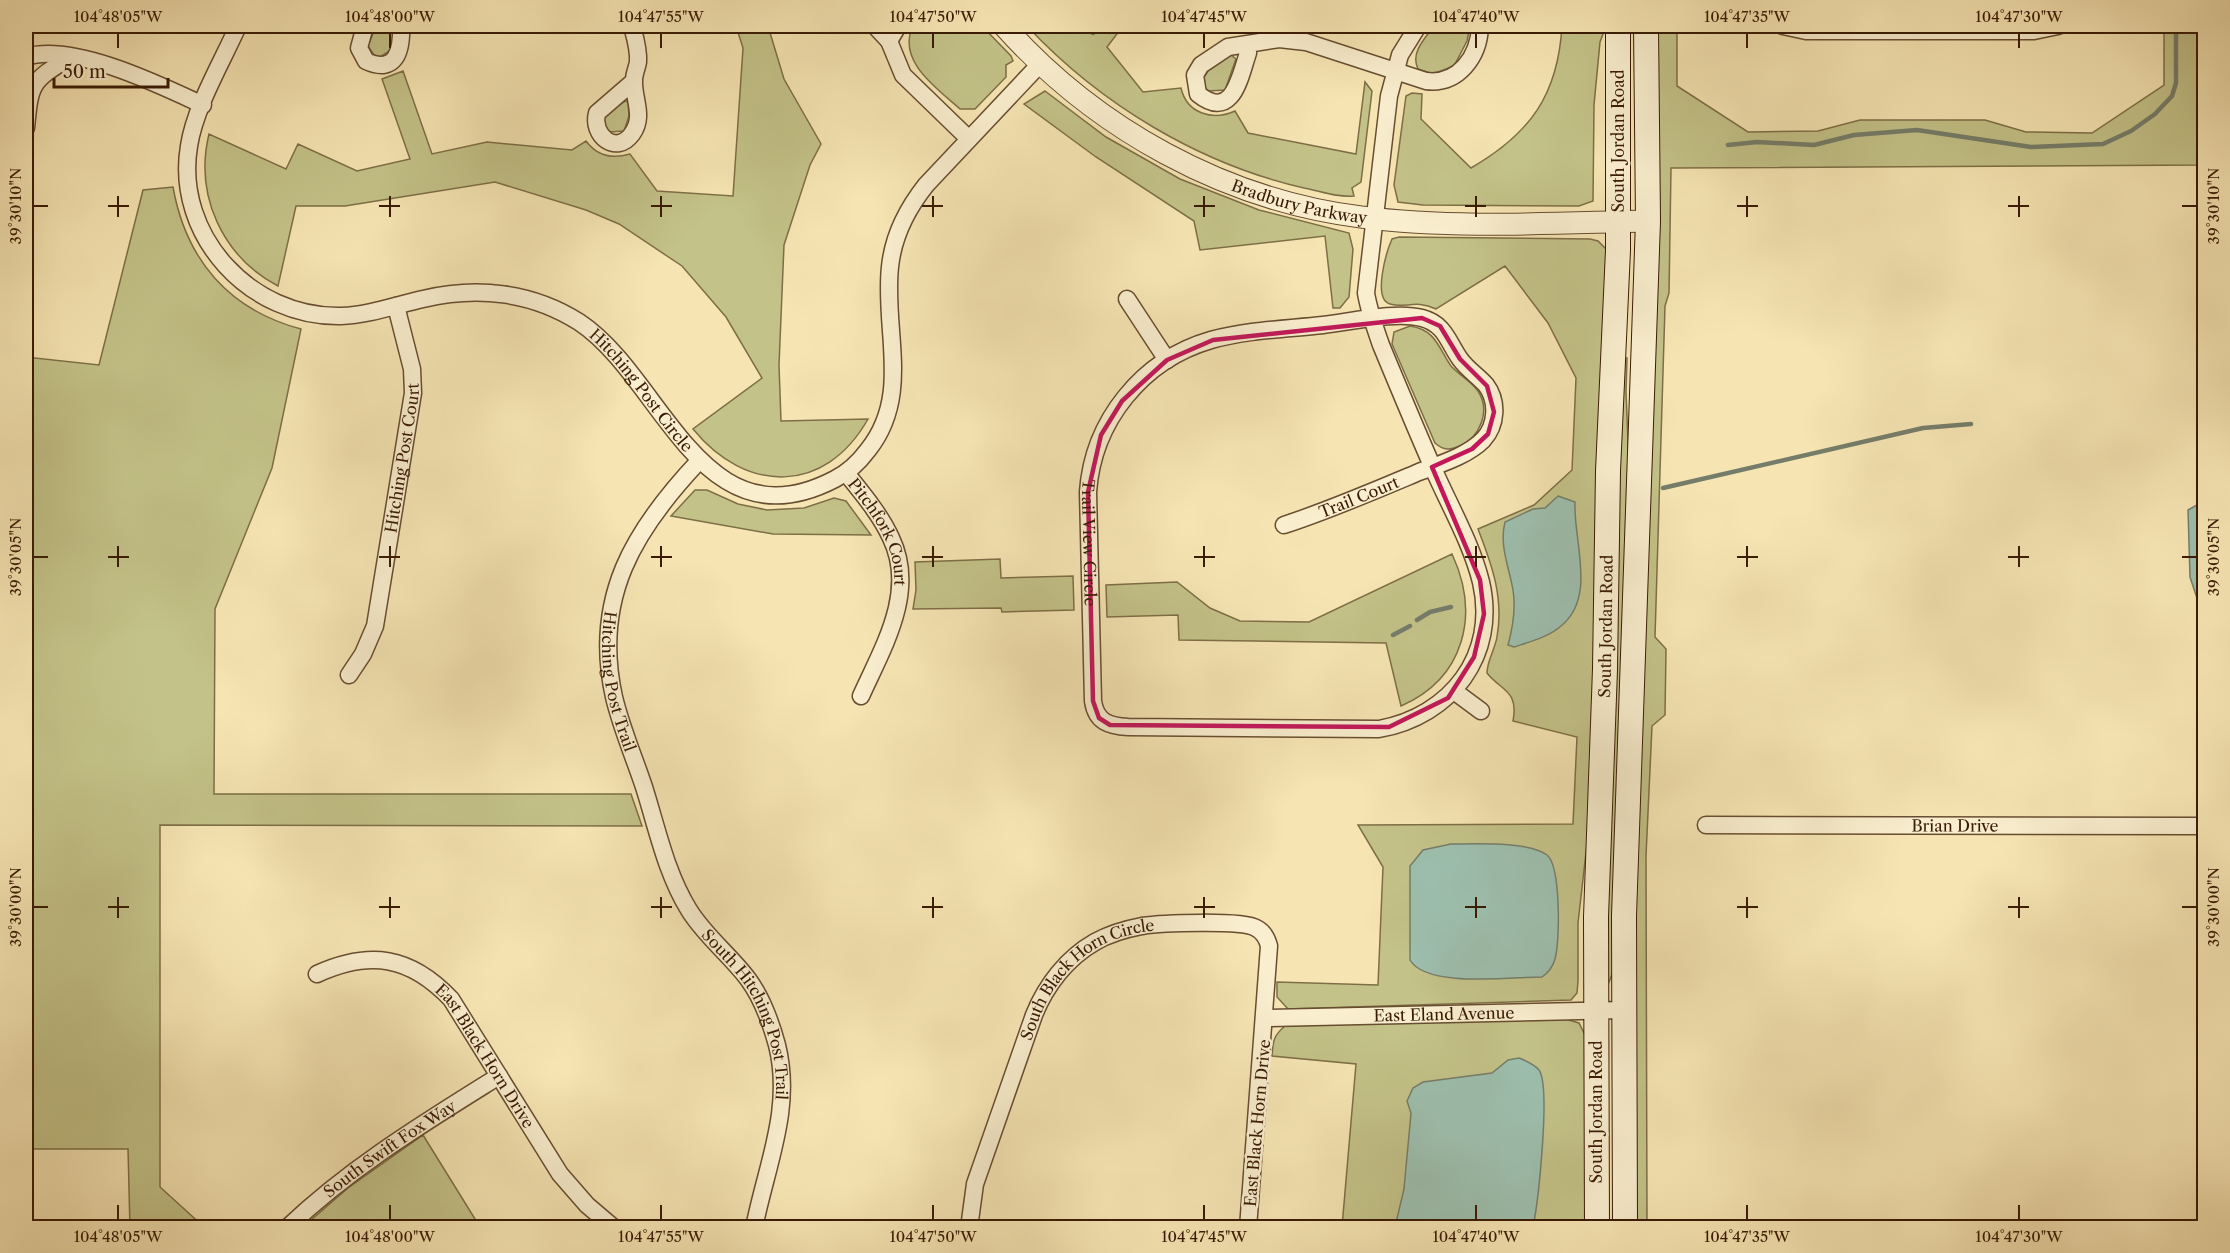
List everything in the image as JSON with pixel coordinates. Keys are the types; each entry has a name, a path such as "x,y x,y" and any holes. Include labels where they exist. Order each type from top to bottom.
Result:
{"main road":[{"name":"South Jordan Road","path":"1597,1227 1595,1010 1608,471 1618,222 1618,26"},
{"name":"South Jordan Road","path":"1625,1227 1625,872 1648,221 1646,26"}],"street":[{"name":"Hitching Post Circle","path":"238,26 202,105 188,147 190,196 204,235 226,268 257,292 299,311 342,316 441,295 472,291 512,295 553,308 585,327 614,351 699,461 711,472 735,485 769,494 809,489 846,472 858,462 877,438 893,396 889,271 899,231 920,194 1040,63"},
{"path":"364,26 358,48 366,61 378,65 387,64 398,56 401,48 401,26"},
{"path":"632,26 638,54 634,81"},
{"path":"875,26 889,41 903,75 969,139"},
{"path":"889,41 898,26"},
{"name":"Bradbury Parkway","path":"1004,26 1040,63 1117,125 1192,166 1274,198 1331,212 1441,223 1648,221"},
{"name":"Trail View Circle","path":"1418,26 1406,43 1395,70 1386,116 1366,283 1373,320 1432,467 1473,559 1484,603 1478,646 1470,669 1455,691 1426,712 1401,723 1379,729 1128,727 1110,725 1096,720 1093,694 1088,499 1090,469 1101,435 1118,406 1139,381 1167,360 1200,344 1223,338 1373,320 1408,316 1434,323 1444,332 1464,364 1486,386 1492,397 1494,417 1484,439 1472,449 1432,467"},
{"path":"1248,46 1264,40 1296,40 1426,81 1437,82 1460,73 1471,58 1480,26"},
{"path":"1781,28 1796,31 1840,32 2060,29"},
{"path":"26,57 39,55 69,58 121,70 202,105"},
{"path":"26,128 33,86 43,73 69,58"},
{"path":"1127,299 1167,360"},
{"name":"Hitching Post Court","path":"349,675 370,639 378,611 413,393 412,369 396,306"},
{"name":"Hitching Post Trail","path":"652,814 615,698 609,654 610,624 620,576 631,549 663,500 699,461"},
{"name":"Trail Court","path":"1284,525 1323,513 1432,467"},
{"name":"Pitchfork Court","path":"846,472 891,537 897,552 901,579 898,609 892,627 861,696"},
{"path":"1455,691 1481,711"},
{"name":"South Hitching Post Trail","path":"652,814 669,868 684,902 708,936 755,991 777,1045 783,1086 782,1108 754,1227"},
{"name":"Brian Drive","path":"1706,825 2205,826"},
{"name":"South Black Horn Circle","path":"969,1227 975,1184 1034,1015 1046,990 1069,962 1097,941 1144,926 1240,924 1270,928 1266,1018"},
{"name":"East Black Horn Drive","path":"317,974 341,963 361,959 392,962 418,971 451,999 560,1174 587,1205 614,1227"},
{"name":"East Eland Avenue","path":"1266,1018 1624,1010"},
{"name":"East Black Horn Drive","path":"1248,1227 1266,1018"},
{"name":"South Swift Fox Way","path":"287,1227 334,1186 382,1150 498,1076"}],"highlighted area":[{"path":"1422,318 1440,326 1460,359 1487,386 1494,412 1488,434 1472,449 1432,467 1480,580 1484,614 1474,657 1448,698 1389,727 1110,725 1099,718 1093,701 1088,492 1101,435 1122,401 1167,360 1213,340"}],"shaded area":[{"path":"376,26 390,26 391,50 380,57 374,55 368,46"},
{"path":"736,26 768,26 784,79 821,144 810,165 784,245 779,365 781,421 868,419 850,444 830,462 808,473 784,477 760,474 737,466 714,450 693,429 762,378 726,317 682,266 619,224 586,210 495,182 345,206 296,206 278,286 259,274 242,259 228,242 217,222 206,180 205,157 209,134 286,169 298,144 357,171 410,159 382,79 403,71 432,154 487,142 572,150 586,141 595,150 606,155 630,154 657,191 733,196 743,48"},
{"path":"913,26 982,26 1011,56 1013,61 1006,65 1006,77 975,109 960,109 931,83 915,62 910,51 909,39"},
{"path":"1027,26 1123,26 1107,47 1143,92 1181,88 1189,104 1202,113 1218,115 1235,111 1248,133 1356,154 1365,82 1372,91 1361,182 1352,188 1354,196 1329,194 1265,177 1227,164 1189,147 1119,105 1086,81"},
{"path":"1434,26 1470,26 1467,41 1454,66 1433,74 1418,69 1416,57 1420,46"},
{"path":"1562,26 1606,26 1600,42 1594,105 1593,201 1579,206 1423,205 1398,202 1394,185 1406,96 1412,93 1422,94 1421,119 1471,168 1510,141 1537,110 1554,73"},
{"path":"1656,26 1677,26 1677,86 1748,132 1818,131 1860,120 1985,120 2026,132 2092,133 2164,85 2164,26 2204,26 2204,165 1671,168 1669,293 1665,306 1655,637 1666,649 1665,715 1652,726 1646,856 1647,1227 1635,1228 1633,975"},
{"path":"1231,55 1236,59 1225,90 1209,91 1205,88 1204,77 1208,71"},
{"path":"1045,91 1106,137 1180,179 1259,210 1349,233 1353,249 1349,297 1340,308 1333,308 1325,236 1200,250 1194,221 1096,157 1024,104"},
{"path":"625,101 628,102 629,116 624,131 609,132 606,129 604,118 608,112"},
{"path":"173,187 188,237 200,259 215,278 232,295 252,309 301,329 272,468 215,609 214,794 631,794 642,826 160,825 160,1187 204,1227 130,1228 128,1149 26,1149 26,357 99,365 143,190"},
{"path":"1399,237 1590,239 1598,241 1607,250 1589,826 1578,923 1577,993 1571,1000 1288,1009 1277,997 1277,982 1378,985 1383,867 1358,825 1573,824 1577,737 1513,721 1514,711 1511,697 1487,673 1497,637 1499,609 1492,569 1478,529 1534,505 1572,470 1576,378 1548,323 1505,266 1436,309 1416,304 1390,304 1382,293 1382,274 1392,239"},
{"path":"1410,326 1431,335 1451,366 1475,387 1482,399 1483,415 1478,430 1460,446 1447,449 1435,443 1392,344 1394,332"},
{"path":"1622,358 1627,358 1630,490 1613,972 1607,987 1604,919"},
{"path":"695,490 707,490 738,504 767,510 804,508 834,498 846,501 871,535 773,534 671,516"},
{"path":"1558,496 1575,502 1581,568 1578,600 1572,614 1556,630 1539,639 1514,647 1508,645 1513,625 1514,604 1503,539 1505,522 1533,509 1545,508"},
{"path":"2204,501 2204,619 2190,577 2188,510"},
{"path":"1452,554 1465,599 1465,621 1461,642 1453,661 1440,679 1423,694 1401,706 1386,643 1179,640 1178,615 1107,617 1106,585 1177,582 1210,608 1240,621 1309,622"},
{"path":"1000,559 1001,578 1073,576 1074,610 1002,612 1001,608 913,609 916,590 915,562"},
{"path":"1451,844 1527,847 1547,855 1552,862 1558,905 1557,950 1552,967 1542,977 1451,978 1419,969 1410,960 1410,866 1423,850"},
{"path":"1562,1018 1579,1023 1586,1037 1587,1227 1342,1227 1356,1064 1272,1056 1274,1040 1285,1026"},
{"path":"1519,1058 1539,1070 1544,1098 1538,1195 1533,1227 1395,1227 1404,1189 1411,1113 1407,1101 1413,1088 1423,1082 1492,1073 1508,1060"},
{"path":"423,1135 480,1227 303,1227 348,1188"}],"waterway":[{"path":"1093,33 1098,26"},
{"path":"1728,145 1757,142 1814,145 1854,135 1917,130 2031,147 2103,144 2131,131 2155,114 2172,96 2176,83 2176,26"},
{"path":"1663,488 1923,428 1971,424"},
{"path":"1417,620 1430,612 1451,607"},
{"path":"1393,635 1410,626"}]}
